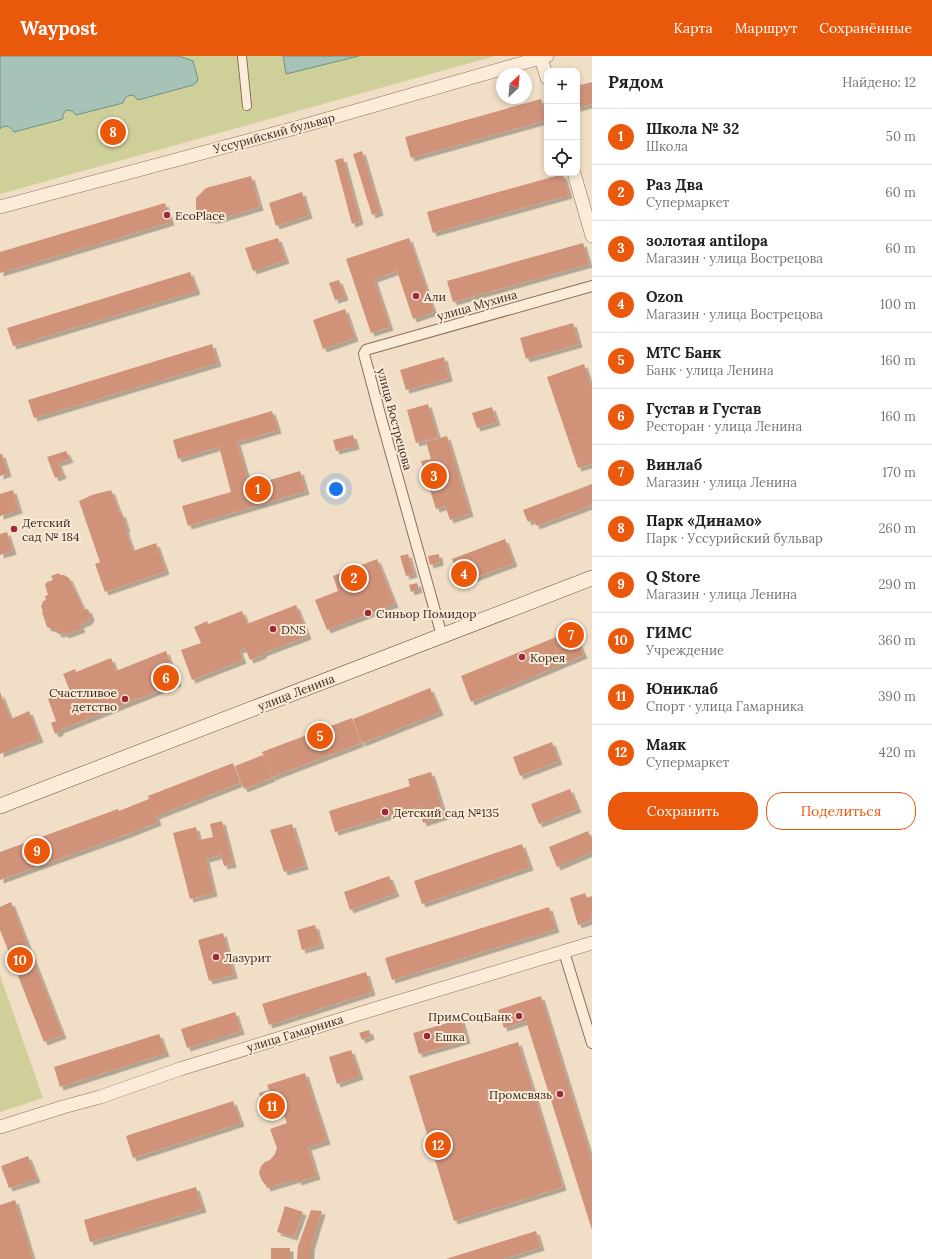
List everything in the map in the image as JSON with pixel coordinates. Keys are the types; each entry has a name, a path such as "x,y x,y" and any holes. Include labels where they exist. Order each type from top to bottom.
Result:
{"main road":[{"name":"улица Ленина","path":"0,806 592,578"}],"street":[{"path":"242,56 247,106"},
{"path":"544,57 546,68"},
{"name":"Уссурийский бульвар","path":"0,207 299,127 544,57"},
{"path":"575,176 592,236"},
{"name":"улица Мухина","path":"368,349 592,286"},
{"name":"улица Вострецова","path":"368,349 364,354 442,636"},
{"name":"улица Гамарника","path":"0,1127 100,1097 180,1069 592,943"},
{"path":"564,952 592,1043"}],"green space":[{"path":"0,56 495,56 0,194"},
{"path":"0,975 43,1098 0,1112"}],"shaded area":[{"path":"0,56 179,56 193,61 198,79 193,85 138,100 133,95 127,96 123,103 76,115 72,111 67,110 63,114 63,119 14,132 8,126 0,129"},
{"path":"283,56 359,56 286,74"}],"building":[{"path":"592,82 592,104 580,107 580,85"},
{"path":"541,99 544,110 544,121 411,158 405,137 523,104 532,104 532,102"},
{"path":"362,151 380,212 372,215 353,154"},
{"path":"343,158 360,221 352,224 335,160"},
{"path":"251,176 260,207 216,220 205,219 196,211 196,198 206,188"},
{"path":"556,176 564,176 569,195 433,233 427,212"},
{"path":"302,192 309,215 276,226 269,203"},
{"path":"165,203 171,222 0,273 0,252"},
{"path":"278,238 286,260 253,271 245,248"},
{"name":"Али","path":"409,238 434,312 413,319 397,271 374,279 390,327 371,333 346,259"},
{"path":"583,243 589,264 453,302 447,281"},
{"path":"190,272 197,291 13,346 7,328"},
{"path":"339,280 345,297 335,300 329,283"},
{"path":"345,309 355,338 323,349 313,320"},
{"path":"573,323 579,344 526,359 520,338"},
{"path":"212,344 218,363 34,418 28,400"},
{"path":"444,357 449,378 406,390 400,370"},
{"path":"584,364 592,388 592,464 578,468 547,377"},
{"path":"428,404 438,437 416,443 407,410"},
{"path":"492,407 497,422 477,428 472,413"},
{"path":"272,411 278,430 237,442 250,486 300,471 306,491 188,526 182,506 231,492 219,447 178,459 173,440"},
{"path":"353,435 356,446 336,451 333,440"},
{"path":"447,436 470,513 450,520 445,506 436,509 421,461 431,459 426,442"},
{"path":"66,451 70,459 58,463 63,475 55,478 47,457"},
{"path":"0,454 2,454 8,473 0,476"},
{"path":"592,484 592,505 536,526 534,519 528,522 523,510"},
{"path":"13,490 19,510 0,516 0,494"},
{"path":"111,490 120,514 122,513 127,529 125,529 133,551 156,543 166,571 105,592 95,564 100,562 79,501 92,495"},
{"path":"7,532 13,551 0,555 0,534"},
{"path":"505,539 514,563 461,583 452,559"},
{"path":"408,554 414,574 406,576 400,556"},
{"path":"439,554 440,562 430,565 428,556"},
{"path":"377,559 395,604 327,630 315,600 338,591 333,576"},
{"path":"59,573 60,575 64,575 69,578 84,610 88,609 91,617 89,621 80,625 82,629 65,635 64,633 58,634 56,629 47,627 41,606 43,601 46,600 45,596 48,595 45,585 47,582 53,580 51,576"},
{"path":"417,583 419,589 411,592 409,585"},
{"path":"296,605 308,636 263,653 263,655 250,660 245,648 239,650 243,660 192,680 181,650 201,643 194,627 207,621 208,624 242,611 247,624"},
{"path":"573,630 584,655 471,702 461,676"},
{"path":"166,651 178,683 60,730 60,732 55,734 51,723 56,721 48,699 70,691 63,674 75,669 76,672 111,658 116,671"},
{"path":"430,688 440,712 362,743 353,719"},
{"path":"0,692 11,719 29,711 40,739 0,754"},
{"path":"352,718 361,743 272,777 262,752"},
{"path":"552,742 559,761 520,776 513,757"},
{"path":"263,755 272,778 244,789 235,766"},
{"path":"233,763 240,783 156,816 158,822 0,880 0,852 118,809 119,811 149,799 148,796"},
{"path":"431,772 445,816 423,823 419,807 335,832 329,811 410,786 408,779"},
{"path":"570,789 578,809 539,824 531,804"},
{"path":"222,821 233,864 224,866 221,855 206,859 214,893 190,899 173,833 196,827 199,840 213,837 210,824"},
{"path":"292,824 305,866 284,872 270,830"},
{"path":"588,831 592,840 592,852 557,867 549,847"},
{"path":"522,844 530,867 422,904 414,881"},
{"path":"389,876 396,893 350,910 344,892"},
{"path":"585,893 587,898 592,896 592,920 578,925 570,898"},
{"path":"11,902 63,1035 44,1042 0,930 0,907"},
{"path":"549,907 556,929 392,980 385,958"},
{"path":"315,925 321,945 302,950 297,930"},
{"name":"Лазурит","path":"223,933 234,975 209,981 198,940"},
{"path":"366,972 372,992 269,1025 262,1004"},
{"name":"Промсвязь","path":"541,996 592,1160 592,1230 526,1021 504,1028 498,1010"},
{"path":"235,1012 241,1031 187,1048 181,1029"},
{"path":"461,1019 467,1040 419,1054 413,1033"},
{"path":"369,1030 371,1036 362,1040 359,1033"},
{"path":"159,1034 166,1053 60,1087 54,1067"},
{"path":"518,1042 563,1187 454,1221 409,1076"},
{"path":"351,1050 360,1076 337,1084 329,1057"},
{"path":"305,1073 327,1141 308,1147 317,1176 298,1182 297,1179 267,1188 259,1173 261,1166 270,1160 275,1154 277,1148 270,1129 287,1123 283,1113 267,1118 259,1093 269,1090 267,1085"},
{"path":"233,1101 241,1123 133,1158 126,1136"},
{"path":"28,1156 37,1179 9,1188 1,1166"},
{"path":"196,1187 203,1209 90,1242 84,1220"},
{"path":"15,1200 33,1259 0,1259 0,1205"},
{"path":"285,1206 303,1212 294,1237 277,1232"},
{"path":"311,1210 322,1211 311,1247 311,1259 297,1259 298,1246"},
{"path":"536,1231 541,1247 503,1259 446,1259"},
{"path":"271,1248 290,1248 290,1259 271,1259"}],"place":[{"name":"Парк «Динамо»","path":"113,132"},
{"name":"EcoPlace","path":"167,215"},
{"name":"Али","path":"416,296"},
{"name":"золотая antilopa","path":"434,476"},
{"name":"Школа № 32","path":"258,489"},
{"name":"Детский сад № 184","path":"14,529"},
{"name":"Ozon","path":"464,574"},
{"name":"Раз Два","path":"354,578"},
{"name":"Синьор Помидор","path":"368,613"},
{"name":"DNS","path":"273,629"},
{"name":"Винлаб","path":"571,635"},
{"name":"Корея","path":"522,657"},
{"name":"Густав и Густав","path":"166,678"},
{"name":"Счастливое детство","path":"125,699"},
{"name":"МТС Банк","path":"320,736"},
{"name":"Детский сад №135","path":"385,812"},
{"name":"Q Store","path":"37,851"},
{"name":"Лазурит","path":"216,957"},
{"name":"ГИМС","path":"20,960"},
{"name":"ПримСоцБанк","path":"519,1016"},
{"name":"Ешка","path":"427,1036"},
{"name":"Промсвязь","path":"560,1094"},
{"name":"Юниклаб","path":"272,1106"},
{"name":"Маяк","path":"438,1145"}]}
